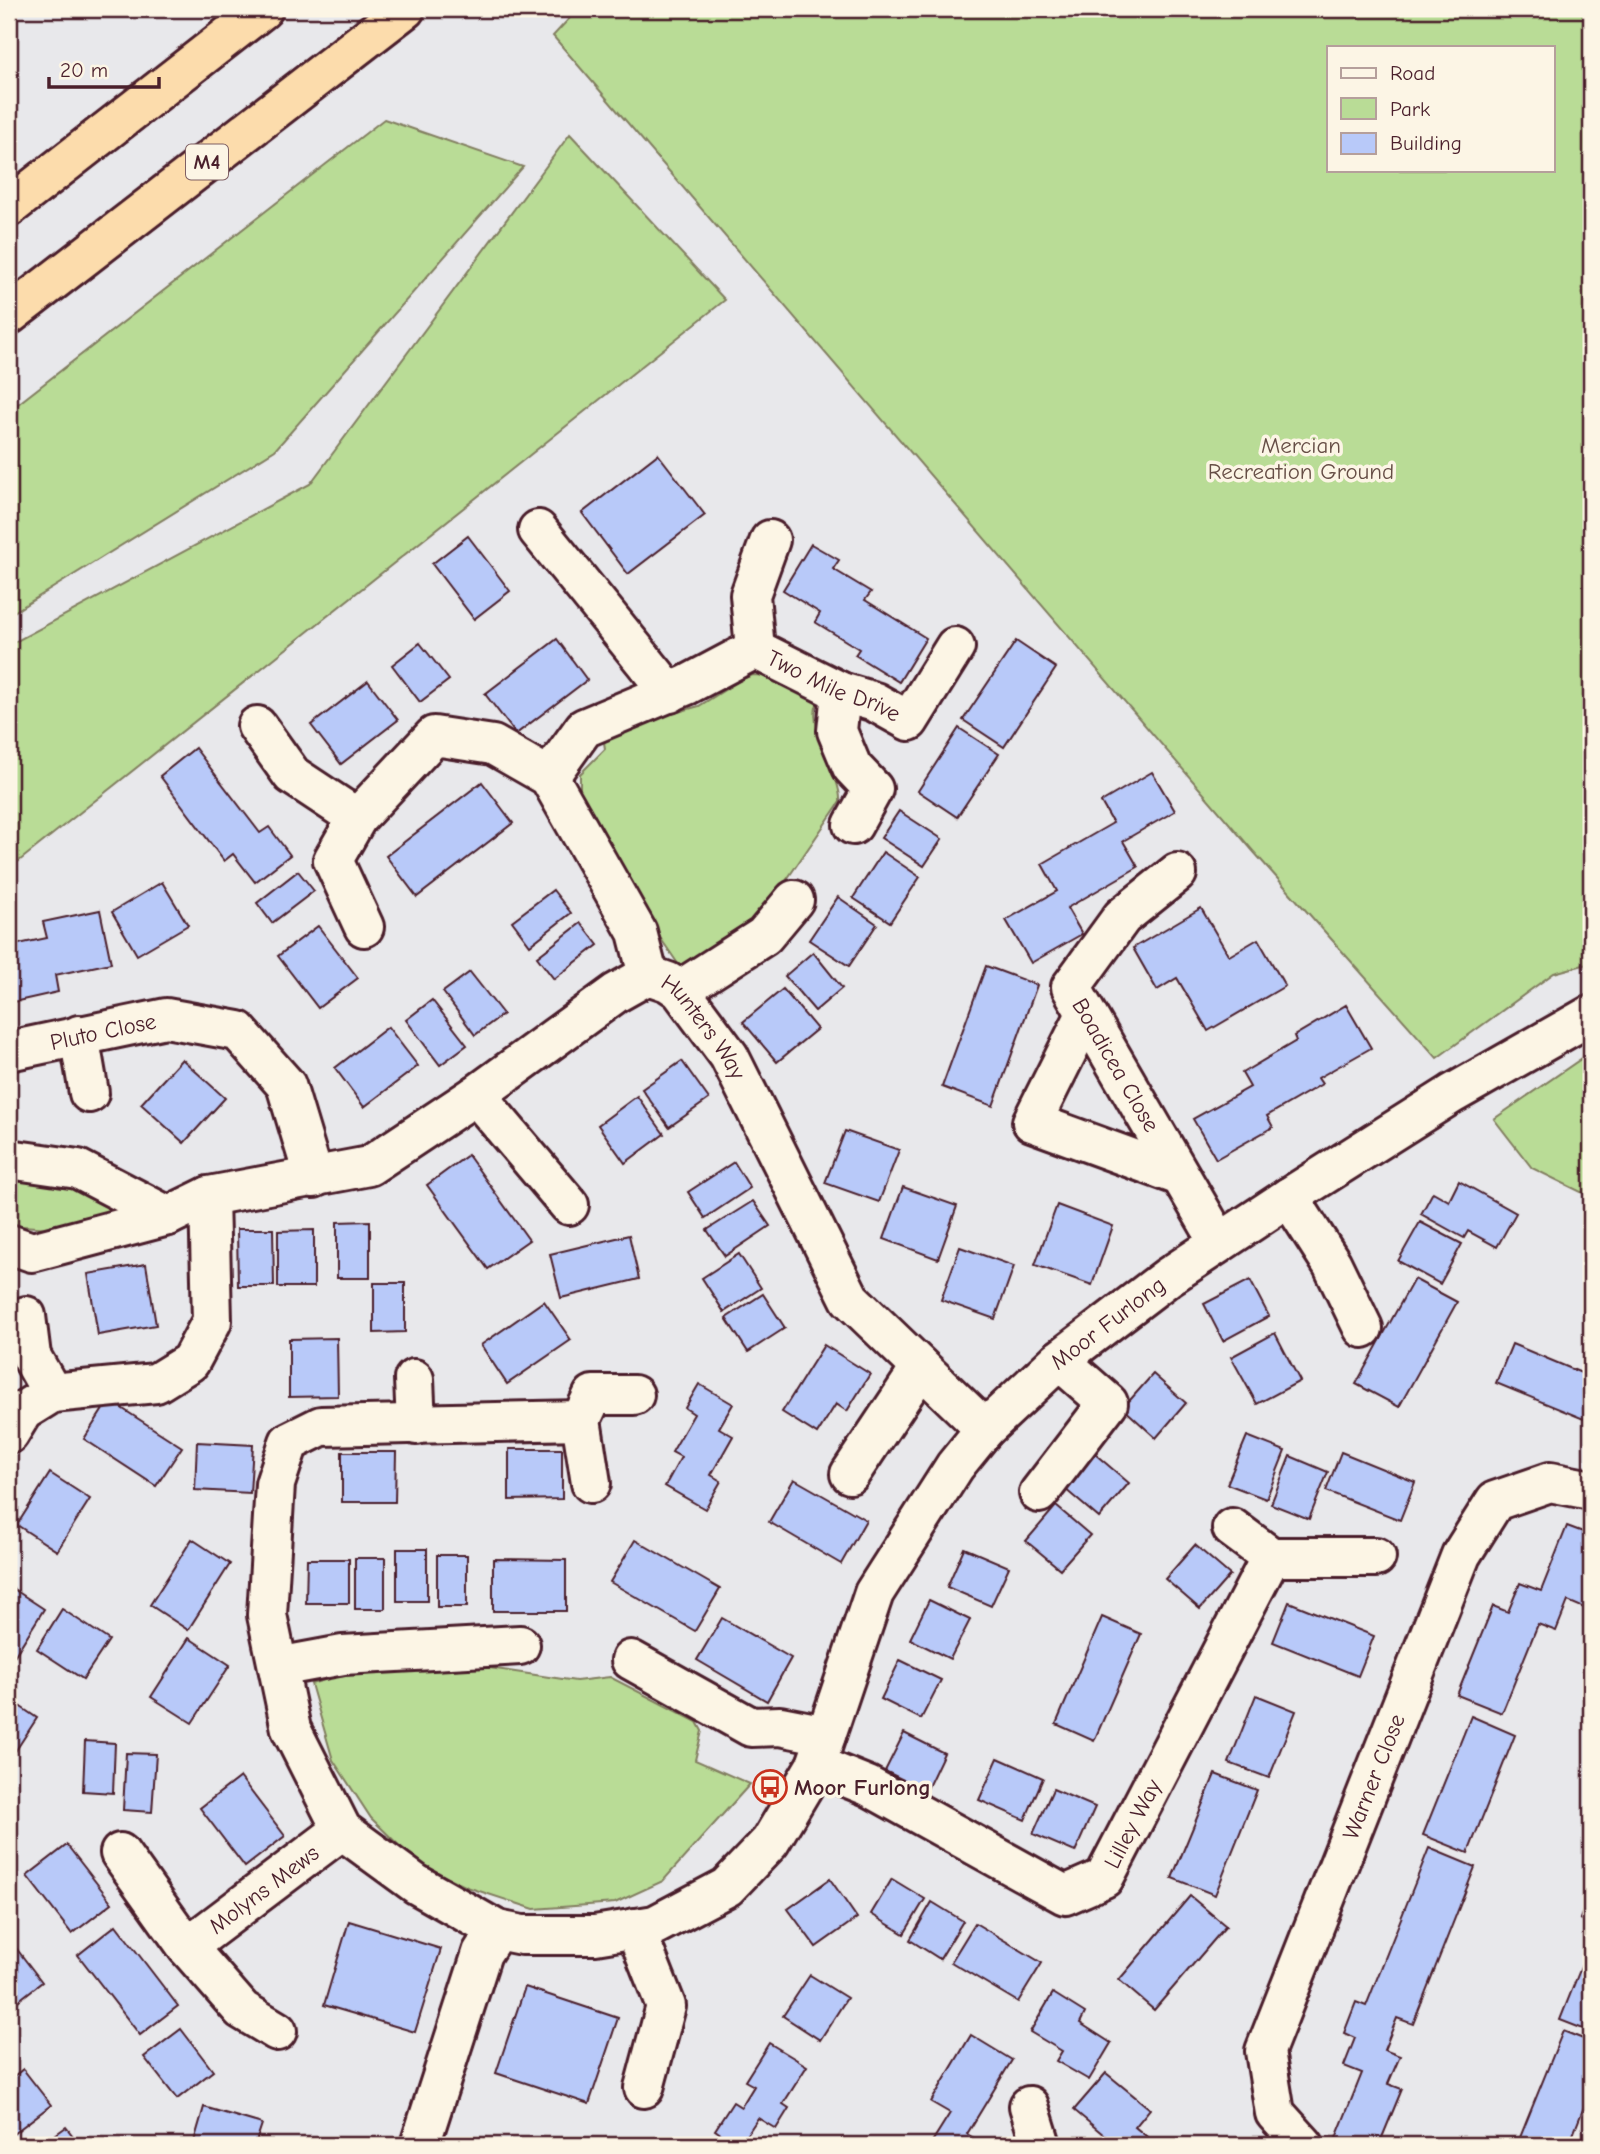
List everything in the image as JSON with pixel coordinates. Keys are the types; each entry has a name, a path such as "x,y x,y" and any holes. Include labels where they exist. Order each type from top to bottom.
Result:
{"highway":[{"path":"9,207 263,9"},
{"name":"M4","path":"9,315 405,9"}],"street":[{"path":"538,530 670,693"},
{"name":"Two Mile Drive","path":"755,649 750,595 770,540"},
{"name":"Two Mile Drive","path":"755,649 841,692 875,702 909,721 955,647"},
{"name":"Two Mile Drive","path":"549,777 584,728 670,693 755,649"},
{"path":"841,692 837,731 852,767 873,789 853,825"},
{"path":"257,726 292,775 357,818"},
{"path":"364,928 333,860 357,818 434,736 493,745 549,777 664,983 764,936 794,900"},
{"name":"Boadicea Close","path":"1177,873 1122,917 1071,987 1219,1242"},
{"name":"Hunters Way","path":"9,1244 32,1252 168,1216 209,1196 369,1166 477,1095 616,993 664,983 729,1056 850,1299 985,1429"},
{"path":"1086,1014 1032,1122 1180,1176"},
{"name":"Moor Furlong","path":"497,1930 522,1935 595,1935 635,1928 655,1924 727,1886 770,1842 821,1750 873,1593 955,1465 985,1429 1059,1360 1168,1277 1219,1242 1452,1094 1591,1015"},
{"name":"Pluto Close","path":"9,1051 166,1018 238,1031 286,1084 314,1178"},
{"path":"79,1035 89,1093"},
{"path":"477,1095 569,1205"},
{"path":"9,1159 78,1169 168,1216"},
{"path":"9,1434 23,1411 52,1393 156,1383 190,1362 212,1321 209,1196"},
{"path":"1289,1197 1332,1264 1363,1328"},
{"path":"26,1316 31,1356 52,1393"},
{"path":"1039,1493 1108,1403 1059,1360"},
{"path":"850,1474 920,1369"},
{"path":"414,1379 416,1425"},
{"path":"591,1483 581,1420 593,1395 634,1395"},
{"path":"420,2145 482,1953 497,1930 415,1884 342,1830 291,1729 267,1615 275,1484 289,1443 321,1426 581,1420"},
{"name":"Warner Close","path":"1304,2145 1275,2113 1265,2051 1461,1555 1495,1501 1550,1482 1591,1490"},
{"path":"1232,1528 1271,1557 1377,1557"},
{"name":"Lilley Way","path":"821,1750 868,1786 1065,1895 1104,1878 1271,1557"},
{"path":"278,1667 343,1655 520,1645"},
{"path":"631,1660 751,1727 780,1726 821,1750"},
{"name":"Molyns Mews","path":"187,1947 342,1830"},
{"name":"Molyns Mews","path":"120,1853 187,1947 242,2010 276,2031"},
{"path":"635,1928 666,2006 644,2088"},
{"path":"1029,2106 1041,2145"}],"green space":[{"name":"Mercian Recreation Ground","path":"578,9 1591,9 1591,963 1554,973 1437,1058 1253,851 553,36"},
{"path":"384,119 523,167 275,450 9,615 9,411"},
{"path":"570,134 725,300 9,869 9,645 310,484"},
{"path":"753,675 769,676 818,702 815,712 816,725 836,779 840,802 757,923 683,971 630,894 580,793 580,774 605,749 604,742 653,719 699,706"},
{"path":"1591,1052 1591,1197 1532,1168 1494,1119"},
{"path":"9,1176 72,1181 117,1213 49,1228 9,1225"},
{"path":"442,1661 576,1681 610,1677 697,1722 702,1731 695,1760 750,1784 663,1881 615,1903 534,1909 467,1887 417,1863 371,1818 333,1760 311,1684 331,1678"}],"building":[{"path":"658,454 705,515 628,574 582,513"},
{"path":"468,536 510,591 474,619 432,564"},
{"path":"811,544 839,560 833,569 871,592 865,600 926,638 899,682 855,655 859,649 815,622 820,613 783,590"},
{"path":"557,639 587,680 516,734 485,694"},
{"path":"1016,641 1056,668 1004,747 963,720"},
{"path":"420,643 449,680 420,702 392,665"},
{"path":"368,681 398,720 341,764 311,725"},
{"path":"959,728 999,754 957,817 918,791"},
{"path":"195,748 260,833 269,827 290,855 255,882 233,854 224,861 160,776"},
{"path":"1152,772 1175,811 1123,841 1138,867 1067,908 1082,934 1031,963 1006,920 1057,891 1042,864 1113,823 1101,802"},
{"path":"482,782 513,823 417,897 386,856"},
{"path":"899,811 942,839 924,866 881,838"},
{"path":"883,852 920,877 890,922 853,898"},
{"path":"298,871 314,891 272,923 257,903"},
{"path":"162,882 188,925 137,955 112,912"},
{"path":"553,890 571,913 530,945 512,921"},
{"path":"838,897 877,924 849,966 809,940"},
{"path":"1201,908 1229,956 1258,939 1285,986 1208,1031 1177,978 1157,990 1133,948"},
{"path":"100,910 111,963 55,975 58,992 9,1003 9,946 47,938 43,922"},
{"path":"581,923 598,945 554,979 537,957"},
{"path":"318,926 358,978 318,1008 278,956"},
{"path":"813,952 842,988 815,1011 785,976"},
{"path":"986,966 1037,985 993,1106 942,1087"},
{"path":"470,972 503,1014 475,1035 443,992"},
{"path":"783,989 817,1029 777,1062 743,1022"},
{"path":"432,1000 467,1045 440,1065 406,1020"},
{"path":"1346,1005 1371,1048 1318,1078 1322,1084 1267,1116 1273,1127 1216,1159 1193,1119 1250,1087 1242,1073 1296,1041 1294,1036"},
{"path":"388,1027 418,1066 364,1107 335,1068"},
{"path":"182,1059 225,1098 184,1143 141,1104"},
{"path":"682,1061 709,1099 669,1127 642,1089"},
{"path":"637,1096 664,1134 625,1163 598,1125"},
{"path":"845,1131 899,1150 879,1202 825,1183"},
{"path":"468,1155 529,1240 488,1269 427,1185"},
{"path":"734,1162 750,1188 705,1218 688,1192"},
{"path":"1459,1181 1516,1213 1497,1247 1468,1231 1464,1238 1421,1214 1433,1192 1449,1201"},
{"path":"903,1187 957,1206 938,1259 884,1239"},
{"path":"753,1201 770,1226 725,1256 707,1230"},
{"path":"1057,1205 1113,1226 1092,1285 1035,1265"},
{"path":"370,1221 370,1278 337,1278 337,1222"},
{"path":"1420,1222 1462,1244 1440,1284 1398,1261"},
{"path":"237,1229 273,1229 274,1286 238,1286"},
{"path":"314,1230 314,1287 278,1287 278,1231"},
{"path":"629,1235 639,1279 561,1298 550,1254"},
{"path":"960,1247 1014,1266 995,1319 941,1300"},
{"path":"739,1254 761,1288 724,1312 702,1278"},
{"path":"146,1264 156,1325 98,1335 88,1274"},
{"path":"1414,1279 1457,1302 1399,1407 1356,1384"},
{"path":"1250,1280 1269,1316 1223,1341 1204,1304"},
{"path":"374,1283 405,1283 405,1332 374,1333"},
{"path":"763,1294 785,1328 748,1352 726,1318"},
{"path":"544,1301 571,1340 507,1384 481,1345"},
{"path":"1275,1333 1300,1381 1257,1404 1231,1357"},
{"path":"337,1338 338,1396 289,1397 289,1339"},
{"path":"1512,1344 1591,1377 1591,1422 1496,1383"},
{"path":"824,1345 870,1374 847,1411 836,1404 817,1434 782,1412"},
{"path":"1153,1374 1186,1403 1156,1438 1123,1408"},
{"path":"699,1384 733,1404 719,1428 733,1436 711,1475 721,1481 705,1509 665,1486 681,1457 672,1452 694,1414 685,1408"},
{"path":"109,1400 182,1447 156,1486 84,1439"},
{"path":"1247,1436 1285,1451 1266,1499 1227,1484"},
{"path":"197,1442 253,1445 250,1493 195,1490"},
{"path":"509,1449 562,1449 562,1499 509,1500"},
{"path":"342,1452 396,1452 395,1502 342,1502"},
{"path":"1341,1452 1415,1482 1400,1520 1326,1491"},
{"path":"1095,1454 1129,1483 1099,1518 1065,1489"},
{"path":"1290,1456 1328,1472 1309,1519 1271,1504"},
{"path":"50,1473 90,1499 57,1551 17,1525"},
{"path":"794,1479 866,1520 841,1564 769,1522"},
{"path":"1056,1506 1090,1535 1060,1569 1026,1541"},
{"path":"1567,1526 1591,1535 1591,1590 1584,1608 1568,1601 1556,1631 1538,1624 1502,1713 1457,1695 1493,1606 1508,1612 1520,1583 1541,1591"},
{"path":"192,1539 230,1564 188,1630 150,1605"},
{"path":"635,1540 720,1589 695,1631 610,1582"},
{"path":"1195,1545 1230,1575 1200,1609 1165,1579"},
{"path":"964,1548 1009,1567 991,1606 947,1587"},
{"path":"397,1549 427,1549 427,1601 397,1601"},
{"path":"437,1555 467,1555 467,1607 437,1607"},
{"path":"355,1558 385,1558 385,1609 355,1609"},
{"path":"307,1559 349,1559 349,1603 306,1603"},
{"path":"493,1559 566,1560 566,1611 493,1611"},
{"path":"9,1586 44,1609 15,1655 9,1651"},
{"path":"929,1600 970,1620 950,1659 910,1639"},
{"path":"1289,1602 1374,1636 1358,1676 1273,1642"},
{"path":"62,1609 109,1640 83,1679 37,1649"},
{"path":"1102,1617 1141,1634 1094,1741 1056,1724"},
{"path":"722,1618 791,1658 767,1701 697,1660"},
{"path":"189,1638 230,1665 192,1723 151,1697"},
{"path":"900,1660 941,1680 921,1719 881,1699"},
{"path":"1256,1695 1296,1711 1269,1778 1229,1763"},
{"path":"9,1699 37,1718 9,1761"},
{"path":"1471,1716 1515,1735 1468,1853 1423,1835"},
{"path":"904,1733 944,1753 926,1791 885,1771"},
{"path":"85,1741 115,1743 113,1793 83,1791"},
{"path":"126,1753 156,1754 152,1812 123,1810"},
{"path":"998,1758 1043,1778 1025,1820 979,1800"},
{"path":"1215,1774 1257,1790 1215,1895 1172,1878"},
{"path":"240,1777 285,1836 245,1867 200,1808"},
{"path":"1053,1789 1095,1807 1075,1852 1033,1834"},
{"path":"67,1845 112,1903 72,1934 27,1876"},
{"path":"1429,1848 1475,1867 1413,2024 1397,2018 1384,2050 1400,2056 1388,2084 1402,2089 1379,2145 1353,2145 1336,2138 1362,2073 1344,2066 1355,2038 1344,2033 1356,2002 1366,2006"},
{"path":"830,1879 857,1918 816,1947 788,1909"},
{"path":"892,1879 925,1899 904,1934 871,1914"},
{"path":"1591,1890 1591,1924 1580,1919"},
{"path":"1190,1896 1226,1926 1154,2010 1119,1980"},
{"path":"932,1902 963,1921 940,1959 910,1940"},
{"path":"349,1921 441,1949 415,2032 324,2005"},
{"path":"975,1923 1042,1963 1018,2002 951,1962"},
{"path":"116,1925 178,2006 140,2035 78,1955"},
{"path":"1591,1942 1591,2032 1560,2020"},
{"path":"16,1948 42,1982 9,2008 9,1953"},
{"path":"810,1975 847,1998 820,2040 783,2016"},
{"path":"525,1987 618,2018 589,2104 496,2073"},
{"path":"1053,1993 1085,2013 1080,2023 1111,2043 1089,2080 1056,2061 1062,2051 1030,2032"},
{"path":"181,2029 213,2071 177,2099 144,2057"},
{"path":"1563,2031 1591,2042 1591,2089 1569,2145 1517,2145"},
{"path":"971,2035 1012,2060 967,2134 986,2145 930,2145 950,2113 931,2102"},
{"path":"769,2043 807,2066 783,2104 789,2108 776,2129 758,2118 740,2145 723,2145 728,2139 715,2130 733,2102 741,2107 754,2086 745,2081"},
{"path":"23,2069 51,2105 13,2134 9,2128 9,2080"},
{"path":"1106,2073 1150,2109 1135,2127 1157,2145 1116,2145 1074,2110"},
{"path":"204,2107 262,2124 255,2145 193,2145"},
{"path":"66,2127 80,2145 41,2145"}],"place":[{"name":"Moor Furlong","path":"770,1787"}]}
